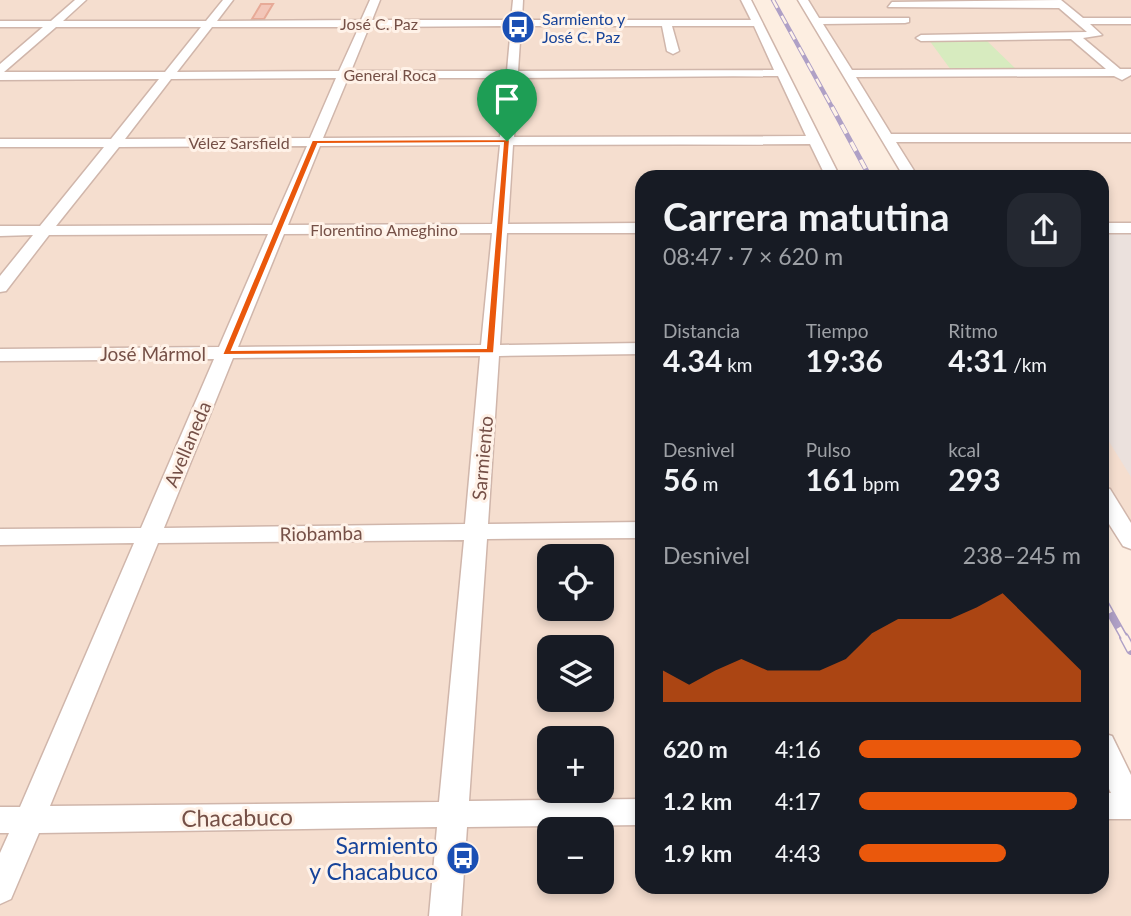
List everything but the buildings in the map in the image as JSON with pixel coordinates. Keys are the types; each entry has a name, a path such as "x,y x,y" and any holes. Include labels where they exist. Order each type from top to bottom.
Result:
{"street":[{"path":"0,70 81,0"},
{"path":"0,287 228,0"},
{"name":"Avellaneda","path":"0,889 15,820 149,535 374,0"},
{"name":"Sarmiento","path":"445,916 518,0"},
{"path":"746,0 830,170"},
{"path":"803,0 907,170"},
{"path":"1058,2 1098,34 923,42 890,3 1058,2"},
{"path":"816,21 905,20"},
{"path":"1082,21 1131,21"},
{"path":"666,23 673,51"},
{"name":"José C. Paz","path":"0,24 758,23"},
{"path":"1075,37 1131,84"},
{"path":"848,74 1131,72"},
{"name":"General Roca","path":"0,76 780,73"},
{"path":"889,138 1131,138"},
{"name":"Vélez Sarsfield","path":"0,143 815,140"},
{"name":"Florentino Ameghino","path":"0,231 635,228"},
{"path":"1109,228 1131,228"},
{"name":"José Mármol","path":"0,355 635,349"},
{"path":"1109,505 1131,541"},
{"name":"Riobamba","path":"0,537 635,530"},
{"path":"1109,759 1131,805 1109,806"},
{"name":"Chacabuco","path":"15,820 635,812"}],"shaded area":[{"path":"0,0 746,0 830,170 635,170 635,894 1109,894 1109,757 1131,805 1131,916 0,916"},
{"path":"803,0 1131,0 1131,541 1109,504 1109,170 907,170"},
{"path":"1109,234 1131,234 1131,477 1109,442"}],"green space":[{"path":"929,40 986,40 1017,70 951,70"}],"railway":[{"path":"773,0 833,109"},
{"path":"832,107 866,170"},
{"path":"1109,610 1125,639"},
{"path":"1124,637 1131,650"}],"place":[{"name":"Sarmiento y José C. Paz","path":"518,27"},
{"name":"Sarmiento y Chacabuco","path":"463,858"}],"route":[{"path":"507,141 490,351 226,353 315,142 507,141"}]}
